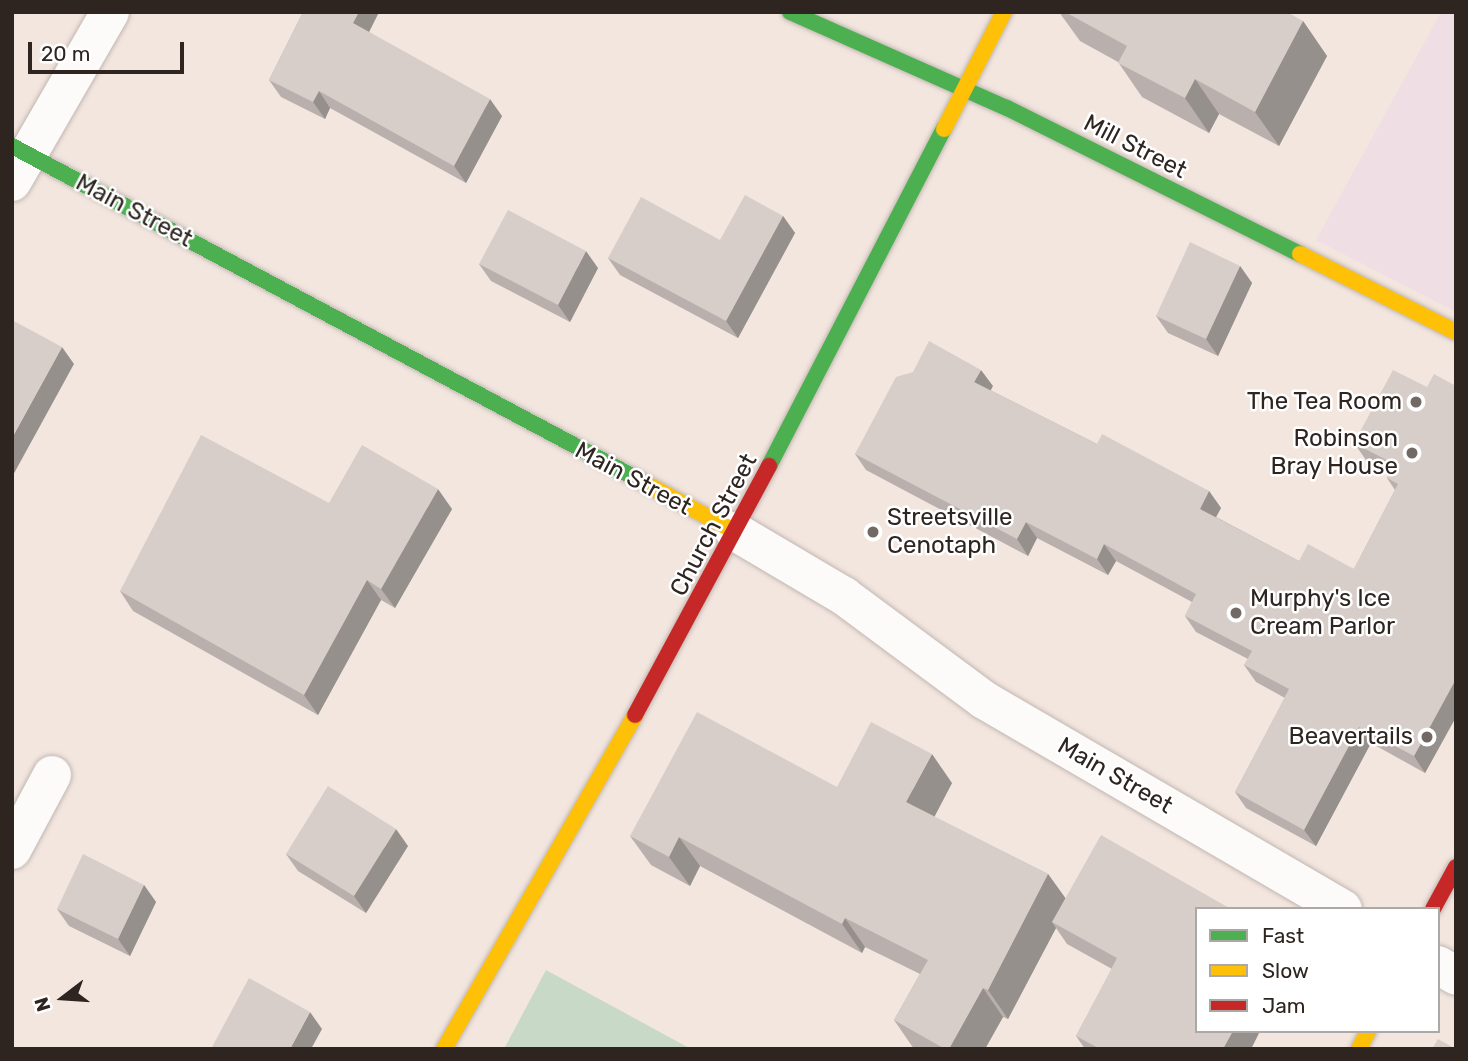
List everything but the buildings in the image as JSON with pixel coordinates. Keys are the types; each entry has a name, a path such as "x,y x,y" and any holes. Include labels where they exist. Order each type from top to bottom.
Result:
{"street":[{"path":"18,161 110,12"},
{"name":"Mill Street","path":"790,12 967,90 1456,332"},
{"name":"Church Street","path":"444,1049 696,607 967,90 1004,12"},
{"name":"Main Street","path":"18,161 734,531 844,596 984,700 1340,907"},
{"path":"12,850 52,775"},
{"path":"1434,907 1456,867"},
{"path":"1440,966 1456,976"},
{"path":"1359,1049 1367,1033"}],"shaded area":[{"path":"1441,12 1456,12 1456,312 1316,240"}],"green space":[{"path":"546,970 691,1049 504,1049"}],"traffic: fast":[{"path":"790,12 1007,108 1300,254"},
{"path":"769,466 944,129"},
{"path":"12,146 643,482"}],"traffic: slow":[{"path":"944,129 1004,12"},
{"path":"1300,254 1456,332"},
{"path":"643,482 734,531"},
{"path":"444,1049 635,715"},
{"path":"1359,1049 1367,1033"}],"traffic: jam":[{"path":"635,715 769,466"},
{"path":"1434,907 1456,867"}],"place":[{"name":"The Tea Room","path":"1416,402"},
{"name":"Robinson Bray House","path":"1412,453"},
{"name":"Streetsville Cenotaph","path":"873,532"},
{"name":"Murphy's Ice Cream Parlor","path":"1236,613"},
{"name":"Beavertails","path":"1427,737"}]}
